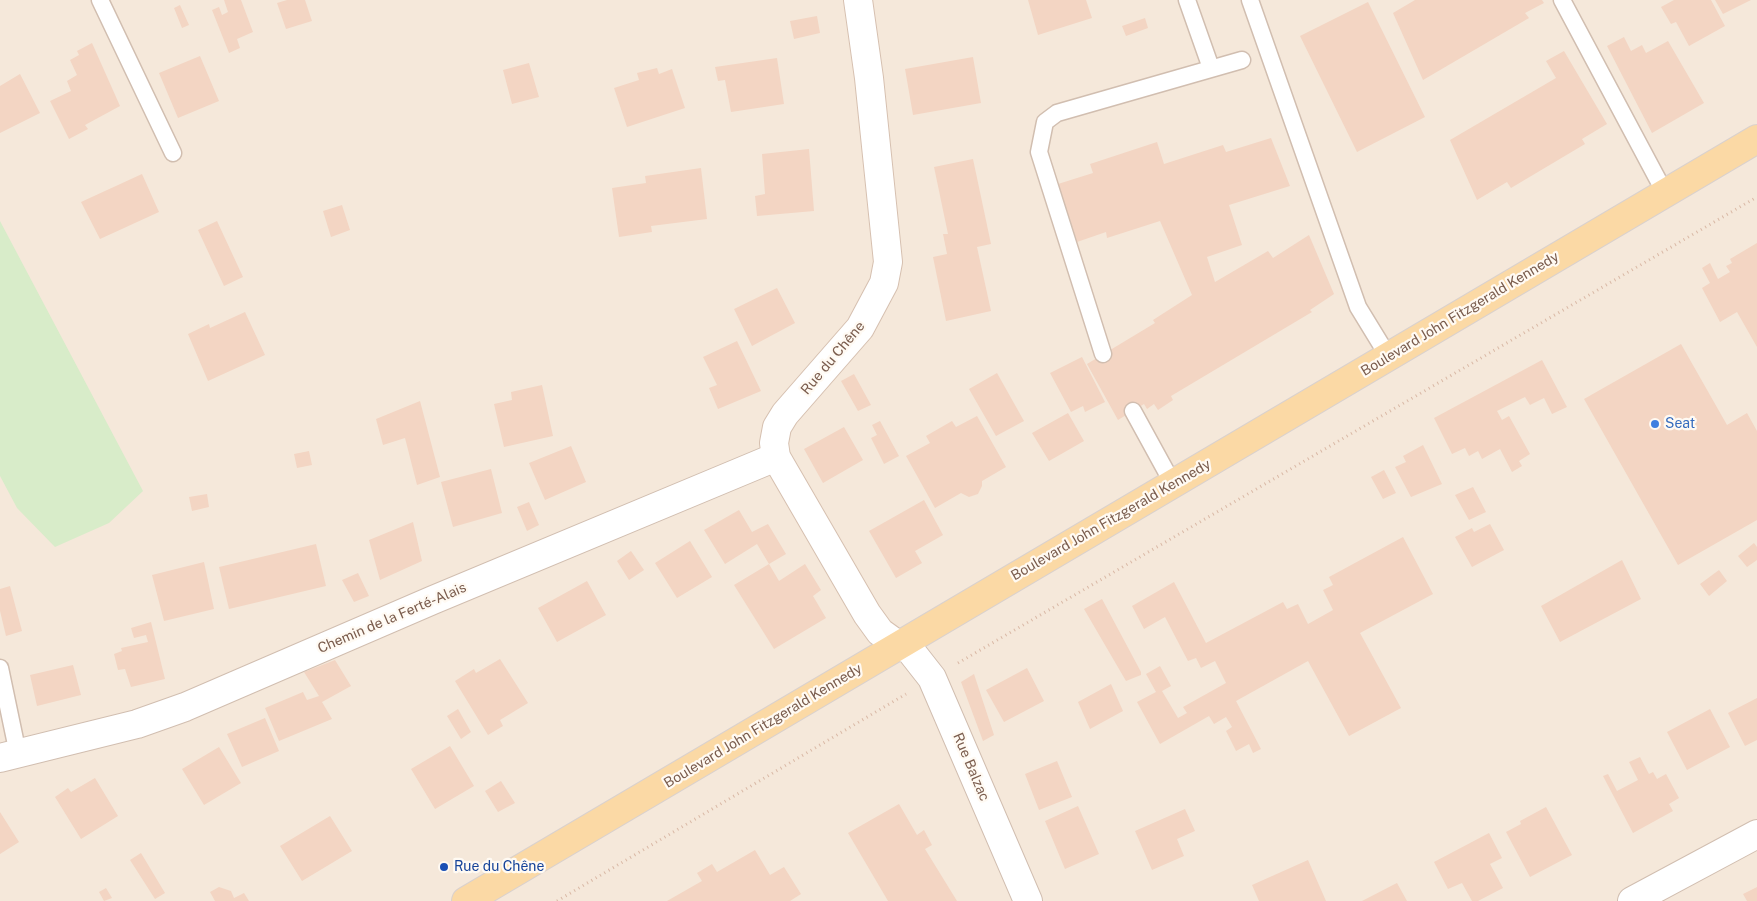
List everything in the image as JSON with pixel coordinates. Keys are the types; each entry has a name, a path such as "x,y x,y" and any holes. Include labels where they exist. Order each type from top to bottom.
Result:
{"main road":[{"name":"Boulevard John Fitzgerald Kennedy","path":"466,901 1757,139"}],"street":[{"name":"Rue du Chêne","path":"776,457 774,443 777,427 785,414 860,328 884,283 888,262 869,78 858,0"},
{"path":"776,457 868,614 880,632 898,646"},
{"name":"Chemin de la Ferté-Alais","path":"9,756 137,724 185,707 433,600 776,457"},
{"name":"Rue Balzac","path":"898,646 910,650 932,678 1028,901"},
{"path":"1632,901 1757,834"}],"lane":[{"path":"100,0 173,153"},
{"path":"1187,0 1212,68"},
{"path":"1250,0 1358,307 1388,356"},
{"path":"1562,0 1665,193"},
{"path":"1104,354 1039,152 1044,122 1057,114 1242,60"},
{"path":"1133,411 1173,484"},
{"path":"0,668 9,756"}],"path":[{"path":"557,901 932,678 1757,197"}],"shaded area":[{"path":"0,0 1757,0 1757,901 0,901"}],"green space":[{"path":"0,221 143,491 109,523 55,547 17,508 0,476"}],"building":[{"path":"224,0 241,0 253,32 237,39 240,48 229,53 212,10 219,7 222,15 228,12"},
{"path":"287,0 305,0 312,21 286,29 277,3"},
{"path":"1028,0 1086,0 1092,18 1038,35"},
{"path":"1415,0 1542,0 1544,3 1525,13 1529,18 1423,80 1393,13"},
{"path":"1674,0 1711,0 1725,26 1689,46 1676,22 1671,24 1661,7"},
{"path":"1715,0 1751,0 1723,14"},
{"path":"1368,2 1425,117 1357,152 1300,36"},
{"path":"180,5 189,25 182,28 174,8"},
{"path":"817,16 820,33 794,39 790,21"},
{"path":"1145,18 1148,28 1126,36 1122,26"},
{"path":"1624,37 1631,51 1642,45 1646,53 1668,41 1704,103 1652,133 1607,46"},
{"path":"92,43 120,106 85,125 88,129 69,139 50,101 71,91 67,81 77,75 70,60 79,55 77,51"},
{"path":"1564,51 1607,124 1582,139 1585,144 1511,188 1507,182 1477,200 1450,140 1556,78 1546,61"},
{"path":"200,56 219,101 178,118 159,73"},
{"path":"973,57 981,103 913,115 905,69"},
{"path":"777,58 784,104 731,112 725,80 718,81 715,67"},
{"path":"529,63 539,97 512,104 503,70"},
{"path":"657,68 659,74 672,69 685,108 627,127 614,88 639,80 637,73"},
{"path":"20,74 40,113 0,133 0,86"},
{"path":"1271,138 1290,186 1229,205 1242,245 1207,257 1215,282 1268,251 1273,258 1309,235 1334,294 1310,310 1312,312 1171,396 1173,400 1158,410 1154,404 1147,409 1144,404 1118,420 1087,364 1155,323 1153,320 1192,295 1160,221 1107,238 1106,232 1077,242 1058,184 1093,173 1090,164 1157,142 1164,164 1223,145 1226,152"},
{"path":"809,149 814,211 757,216 755,196 765,194 762,154"},
{"path":"973,159 991,244 977,247 991,311 946,321 933,257 947,254 943,234 948,234 934,167"},
{"path":"701,168 707,219 651,226 652,232 619,237 612,188 646,183 645,176"},
{"path":"142,174 159,212 100,239 81,202"},
{"path":"342,205 350,230 331,237 323,211"},
{"path":"217,221 243,277 224,286 198,230"},
{"path":"1757,243 1757,347 1737,312 1720,322 1702,288 1710,283 1702,268 1710,263 1718,279 1730,272 1726,266 1732,263 1730,259"},
{"path":"777,288 795,323 752,346 734,309"},
{"path":"245,312 265,355 208,381 188,334 209,324 210,328"},
{"path":"737,341 761,391 718,409 709,388 717,385 703,357"},
{"path":"1681,344 1727,425 1747,413 1757,431 1757,520 1678,565 1584,399"},
{"path":"1082,357 1105,402 1085,412 1083,406 1071,412 1050,373"},
{"path":"1542,360 1567,407 1552,414 1544,398 1530,405 1525,397 1497,411 1502,420 1509,416 1530,454 1519,461 1522,466 1512,472 1500,449 1482,459 1478,451 1469,456 1465,448 1452,454 1434,418"},
{"path":"997,373 1024,421 996,436 969,389"},
{"path":"854,374 871,405 858,411 841,381"},
{"path":"542,385 553,436 504,447 494,404 512,400 511,392"},
{"path":"420,401 440,477 417,485 405,438 383,445 376,419"},
{"path":"1068,413 1084,441 1049,461 1032,433"},
{"path":"977,416 1006,467 982,481 978,494 969,497 961,493 935,508 906,456 930,443 926,436 952,421 956,427"},
{"path":"880,421 899,456 884,464 871,438 877,435 872,425"},
{"path":"844,427 863,460 823,483 804,449"},
{"path":"1423,445 1442,484 1411,497 1395,467 1406,462 1403,456"},
{"path":"571,446 586,482 545,500 529,463"},
{"path":"309,451 312,465 297,468 294,454"},
{"path":"491,469 502,513 453,527 441,482"},
{"path":"1384,470 1396,493 1383,499 1371,477"},
{"path":"1473,487 1486,512 1469,520 1455,495"},
{"path":"207,494 209,507 192,511 189,497"},
{"path":"924,500 943,535 915,551 922,563 896,578 869,531"},
{"path":"529,502 539,525 527,531 517,507"},
{"path":"739,510 752,532 768,524 786,554 769,564 757,544 725,564 704,530"},
{"path":"413,522 422,561 380,580 369,540"},
{"path":"1490,524 1504,550 1472,567 1455,537 1472,528 1474,532"},
{"path":"1403,537 1433,594 1360,633 1401,708 1349,736 1308,661 1236,701 1261,749 1253,753 1249,744 1236,751 1226,731 1232,727 1226,717 1214,724 1209,716 1160,744 1137,702 1156,692 1146,674 1160,666 1171,686 1162,691 1178,718 1187,713 1183,707 1226,683 1215,661 1201,668 1196,658 1188,661 1165,617 1144,629 1132,606 1174,582 1206,643 1283,602 1287,609 1298,604 1308,624 1333,610 1323,590 1333,585 1329,577"},
{"path":"690,541 712,577 677,598 655,563"},
{"path":"1754,543 1757,547 1757,560 1747,567 1738,556"},
{"path":"316,544 326,586 229,609 219,567"},
{"path":"631,551 644,570 629,580 617,561"},
{"path":"1622,560 1641,599 1560,642 1541,606"},
{"path":"204,562 214,609 164,621 152,575"},
{"path":"769,564 779,581 805,564 821,590 813,596 826,618 774,649 734,585"},
{"path":"1719,570 1727,581 1709,596 1700,584"},
{"path":"358,573 369,596 354,602 342,580"},
{"path":"587,581 606,615 557,642 538,608"},
{"path":"10,586 22,631 6,636 0,611 0,589"},
{"path":"1102,599 1141,672 1141,675 1126,681 1084,609"},
{"path":"151,622 165,679 131,687 125,669 118,670 114,654 122,651 121,648 148,642 146,635 134,638 131,628"},
{"path":"500,659 528,703 500,720 503,726 488,735 455,681 474,669 476,673"},
{"path":"335,660 351,686 322,702 332,719 279,741 265,708 303,692 307,700 319,696 304,672"},
{"path":"73,665 81,695 37,706 30,675"},
{"path":"1027,668 1044,701 1004,722 986,690"},
{"path":"974,674 994,735 983,741 961,682"},
{"path":"1111,684 1123,711 1090,729 1078,702"},
{"path":"1757,698 1757,740 1745,746 1728,713"},
{"path":"458,709 471,732 461,739 447,716"},
{"path":"1710,709 1730,747 1687,770 1667,732"},
{"path":"265,718 279,751 242,767 227,734"},
{"path":"450,746 474,786 435,809 411,769"},
{"path":"219,747 241,783 204,805 182,769"},
{"path":"1640,757 1649,774 1653,772 1657,779 1666,774 1679,798 1669,804 1673,811 1633,833 1603,776 1608,774 1617,791 1638,780 1629,762"},
{"path":"1057,761 1072,797 1039,810 1025,774"},
{"path":"95,778 118,816 81,839 55,797 68,788 71,792"},
{"path":"501,781 515,803 498,812 485,791"},
{"path":"899,804 917,835 924,830 932,845 925,849 957,901 888,901 848,833"},
{"path":"1078,806 1099,854 1065,869 1045,821"},
{"path":"1546,807 1572,855 1530,877 1506,832 1521,824 1520,821"},
{"path":"1185,809 1195,831 1177,839 1184,856 1152,870 1135,831"},
{"path":"0,812 19,842 0,854"},
{"path":"330,816 352,851 302,881 280,846"},
{"path":"1489,833 1502,858 1490,864 1503,888 1478,901 1472,901 1462,883 1448,889 1434,862"},
{"path":"755,850 770,875 784,867 801,894 790,901 667,901 702,881 697,873 712,864 717,872"},
{"path":"141,853 165,893 155,899 130,860"},
{"path":"1308,860 1326,901 1259,901 1252,885"},
{"path":"1397,883 1407,901 1362,901 1393,885"},
{"path":"219,887 231,891 234,898 244,893 249,901 215,901 210,892"},
{"path":"1757,887 1757,901 1747,901 1743,894"},
{"path":"106,888 112,898 104,901 99,892"}],"place":[{"name":"Seat","path":"1655,424"},
{"name":"Rue du Chêne","path":"444,867"}]}
